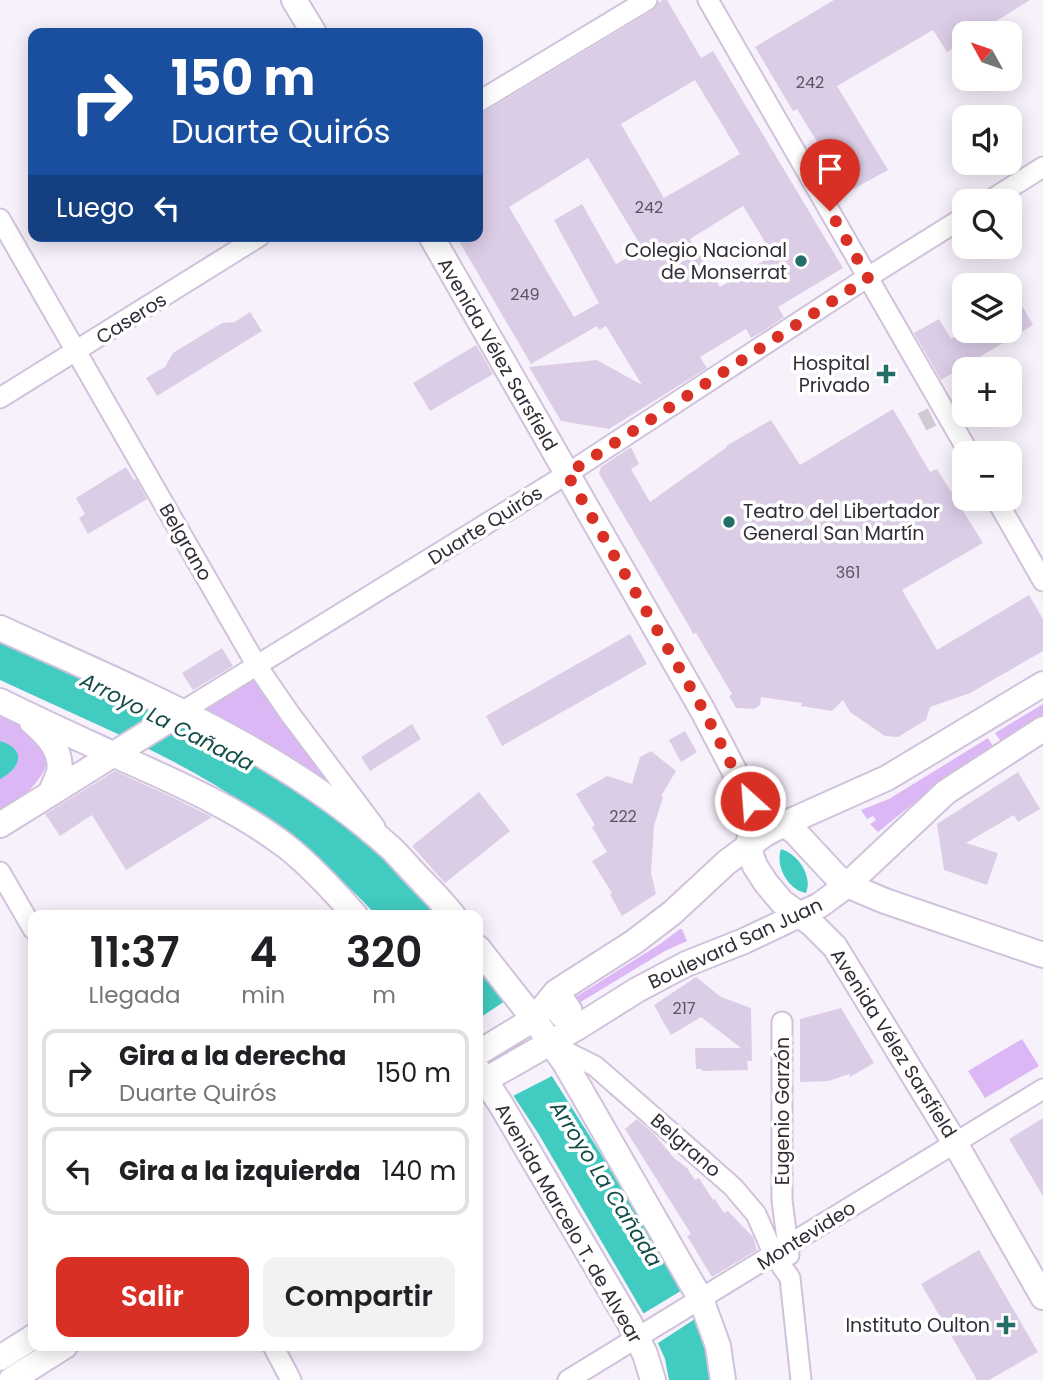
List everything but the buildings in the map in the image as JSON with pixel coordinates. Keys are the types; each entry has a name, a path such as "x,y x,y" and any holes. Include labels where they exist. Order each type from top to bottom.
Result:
{"main road":[{"path":"294,0 311,28"},
{"name":"Avenida Vélez Sarsfield","path":"434,242 704,711 750,801 753,824 748,846 755,866 782,902 823,933 835,947 955,1143 1043,1297"},
{"path":"0,628 183,711 315,788 393,850 448,910"},
{"path":"483,1050 534,1019 556,992 634,942 672,913 727,862 765,834 887,778 1043,684"},
{"path":"9,706 159,774 261,829 288,848 350,910"},
{"path":"9,706 42,731 54,746 59,772 50,794"},
{"name":"Duarte Quirós","path":"0,825 183,711"},
{"name":"Boulevard San Juan","path":"483,1076 550,1043 637,990 686,964 744,941 820,905 847,885 946,792 1043,729"},
{"name":"Avenida Vélez Sarsfield","path":"750,801 764,815 784,824 804,841 847,885"},
{"path":"847,885 885,901 1043,955"},
{"path":"483,954 534,1019 568,1068 701,1298 718,1346 723,1380"},
{"name":"Avenida Marcelo T. de Alvear","path":"483,1082 500,1103 637,1337 653,1380"},
{"path":"0,1358 28,1340"},
{"path":"10,1380 57,1351"}],"street":[{"path":"483,99 647,0"},
{"path":"708,0 868,278 938,413 960,441"},
{"path":"1008,189 1043,167"},
{"name":"Belgrano","path":"0,219 257,666 393,850"},
{"name":"Duarte Quirós","path":"183,711 567,474 952,225"},
{"name":"Caseros","path":"0,398 250,242"},
{"path":"1003,511 1043,581"},
{"path":"0,872 28,920"},
{"name":"Eugenio Garzón","path":"781,1250 782,1022"},
{"name":"Belgrano","path":"550,1043 595,1066 708,1164 733,1187 756,1214 781,1250 790,1278 801,1380"},
{"name":"Montevideo","path":"568,1380 1043,1089"},
{"name":"Eugenio Garzón","path":"756,1214 774,1211 782,1200"},
{"path":"276,1351 291,1380"}],"shaded area":[{"path":"257,666 393,850 183,711"},
{"path":"1043,704 1043,715 1002,743 995,733"},
{"path":"0,715 29,732 49,759 30,790 0,811"},
{"path":"988,738 994,748 920,798 878,832 870,824 876,820 873,816 867,819 861,810 889,799"},
{"path":"680,929 687,941 665,951 579,1003 574,998 660,944"},
{"path":"1022,1039 1039,1066 985,1098 968,1071"}],"water":[{"name":"Arroyo La Cañada","path":"0,639 210,736 291,781 376,848 433,910 371,910 320,861 237,799 163,756 0,680"},
{"path":"0,741 14,749 18,759 13,770 0,779"},
{"path":"781,849 793,856 806,873 806,893 794,887 784,876 780,863"},
{"name":"Arroyo La Cañada","path":"483,972 502,997 601,1154 685,1297 704,1341 714,1380 669,1380 665,1359 648,1321 538,1133 483,1050"}],"pier":[{"path":"508,999 554,1075 511,1097 483,1055 483,1016"},
{"path":"684,1289 698,1317 655,1345 641,1315"}],"tunnel":[{"path":"922,422 932,417"}],"place":[{"name":"Colegio Nacional de Monserrat","path":"801,261"},
{"name":"Hospital Privado","path":"886,374"},
{"name":"Teatro del Libertador General San Martín","path":"729,522"},
{"name":"Instituto Oulton","path":"1006,1325"}],"route":[{"path":"750,801 704,711 567,474 868,278 830,211"}]}
